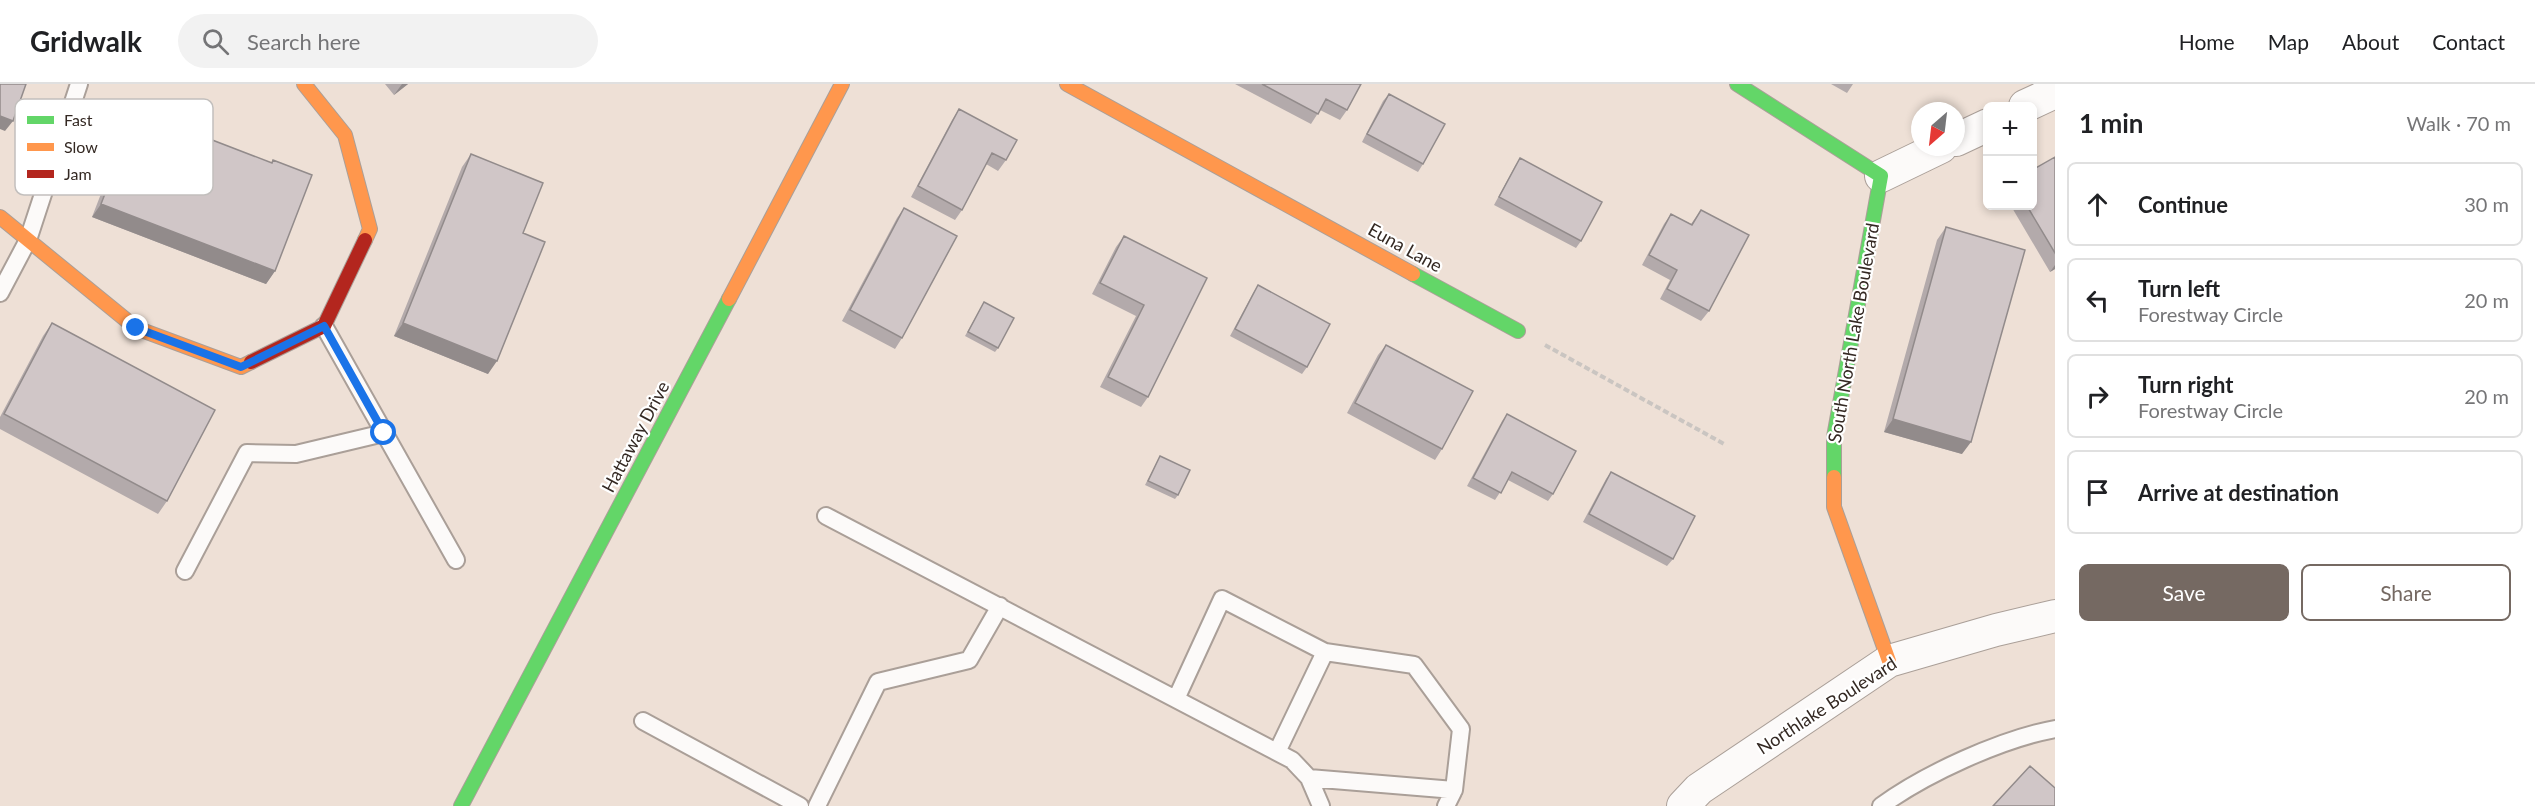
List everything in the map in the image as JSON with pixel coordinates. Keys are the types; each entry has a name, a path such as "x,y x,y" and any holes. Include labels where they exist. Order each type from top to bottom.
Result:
{"street":[{"path":"0,217 136,328 241,367 324,326 370,229 345,135 304,84"},
{"name":"Hattaway Drive","path":"461,806 842,84"},
{"name":"Euna Lane","path":"1067,84 1518,331"},
{"path":"1737,84 1881,176 1922,156"},
{"path":"2034,102 2055,92"},
{"path":"1965,136 1983,127"},
{"name":"South North Lake Boulevard","path":"1881,176 1834,437 1834,507 1890,661"},
{"name":"Northlake Boulevard","path":"1683,806 1699,789 1890,661 1996,630 2055,616"}],"lane":[{"path":"74,99 79,84"},
{"path":"0,293 28,240 43,195"},
{"path":"324,326 456,560"},
{"path":"185,571 247,453 296,454 384,433"},
{"path":"826,516 1292,760 1309,778 1322,806"},
{"path":"1176,699 1222,600 1325,652 1414,665 1461,729 1454,789 1446,806"},
{"path":"817,806 878,682 969,660 1000,606"},
{"path":"1277,752 1325,652"},
{"path":"643,721 800,806"},
{"path":"1881,806 1896,795 1968,758 2055,729"},
{"path":"1309,778 1454,789"}],"path":[{"path":"1518,331 1726,445"}],"building":[{"path":"0,84 26,84 21,99 15,99 13,121 0,116"},
{"path":"1262,84 1361,84 1347,110 1326,99 1318,114"},
{"path":"1389,94 1445,124 1423,164 1367,134"},
{"path":"959,109 1017,140 1006,160 992,153 962,210 918,186"},
{"path":"213,140 272,163 273,160 312,175 275,271 101,204 104,195 213,195"},
{"path":"471,154 543,183 523,233 545,242 497,361 403,323"},
{"path":"2055,157 2055,253 2029,210 2037,210 2037,167"},
{"path":"1520,158 1602,202 1581,241 1499,197"},
{"path":"904,208 957,236 902,338 850,310"},
{"path":"1701,210 1749,235 1709,311 1667,289 1677,270 1649,255 1671,214 1692,225"},
{"path":"1946,227 2025,250 1971,442 1893,419"},
{"path":"1124,236 1207,278 1148,397 1108,377 1144,305 1100,283"},
{"path":"1258,285 1330,324 1307,367 1235,329"},
{"path":"984,302 1014,318 998,348 968,332"},
{"path":"52,323 215,410 167,501 4,414"},
{"path":"1386,345 1473,391 1442,449 1355,403"},
{"path":"1507,414 1576,451 1553,494 1512,472 1501,493 1473,478"},
{"path":"1160,456 1190,470 1178,495 1148,481"},
{"path":"1611,472 1695,516 1673,559 1589,514"},
{"path":"2030,766 2055,788 2055,806 1993,806"}],"traffic: fast":[{"path":"1737,84 1881,176 1834,437 1834,477"},
{"path":"1413,274 1518,331"},
{"path":"461,806 729,299"}],"traffic: slow":[{"path":"304,84 345,135 370,229 365,240"},
{"path":"729,299 842,84"},
{"path":"1067,84 1413,274"},
{"path":"0,217 136,328 241,367 251,362"},
{"path":"1834,477 1834,507 1889,661"}],"traffic: jam":[{"path":"251,362 324,326 365,240"}],"route":[{"path":"136,328 241,367 324,326 384,433"}]}
